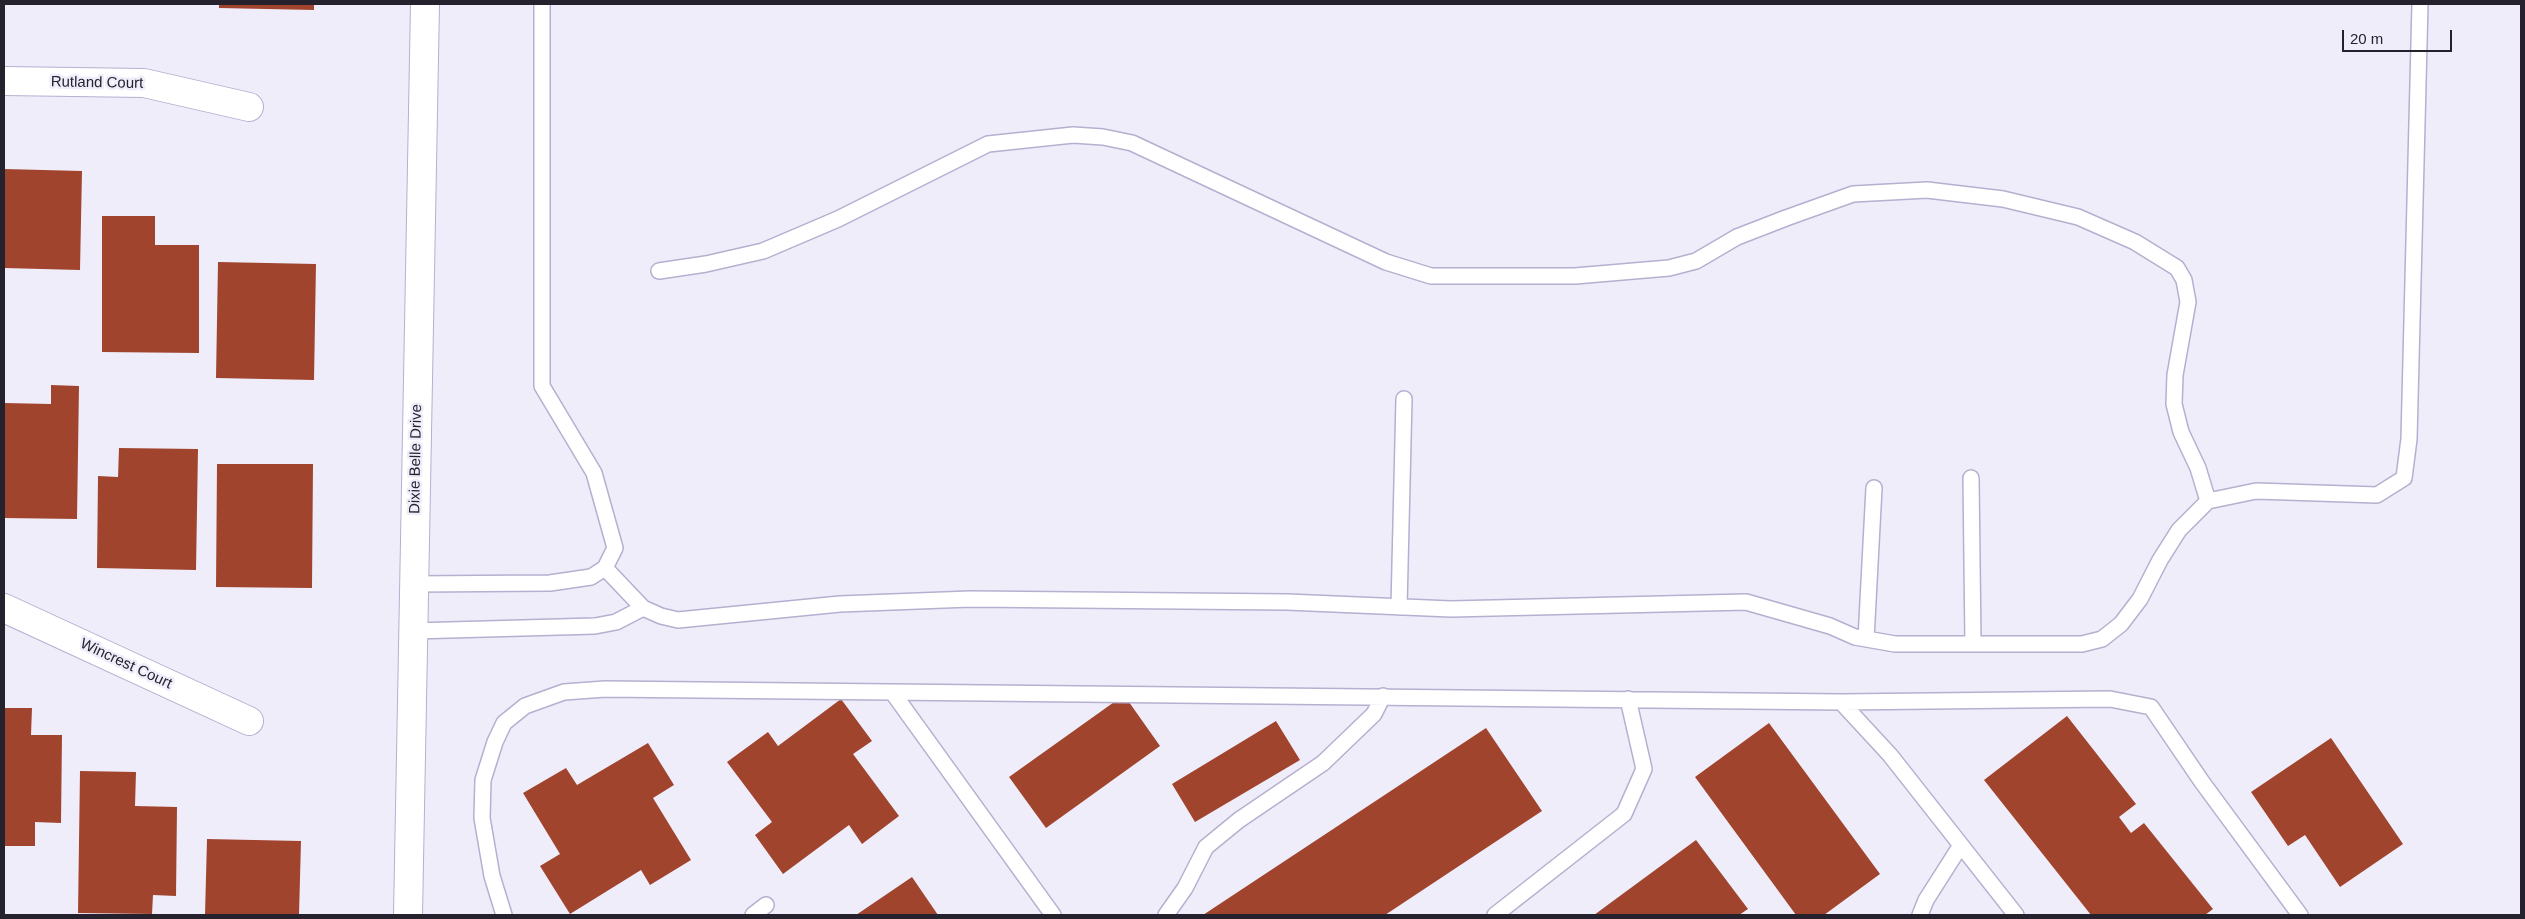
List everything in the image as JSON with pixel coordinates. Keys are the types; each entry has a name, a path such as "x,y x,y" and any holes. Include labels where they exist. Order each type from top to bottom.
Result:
{"street":[{"name":"Dixie Belle Drive","path":"408,915 425,4"},
{"name":"Rutland Court","path":"4,81 144,82 249,107"},
{"name":"Wincrest Court","path":"4,608 249,721"}],"lane":[{"path":"414,584 550,583 591,577 604,568 615,548 594,473 542,386 542,4"},
{"path":"604,568 642,608 661,616 678,620 840,604 970,599 1287,602 1451,609 1746,602 1830,626 1855,637 1894,644 2082,644 2102,639 2121,624 2140,599 2160,560 2179,530 2208,502 2256,491 2377,495 2404,478 2409,430 2420,4"},
{"path":"659,271 706,264 763,251 838,219 988,144 1073,135 1103,137 1132,143 1386,262 1431,276 1575,276 1631,273 1669,268 1696,261 1737,237 1853,194 1927,190 2003,200 2078,217 2135,242 2177,268 2184,280 2188,302 2175,375 2174,404 2181,432 2198,468 2208,502"},
{"path":"1398,607 1404,399"},
{"path":"1971,478 1973,644"},
{"path":"1866,639 1874,488"},
{"path":"413,631 595,626 616,622 642,608"},
{"path":"504,915 492,876 482,818 483,780 495,742 504,723 525,706 564,692 605,689 1841,702 2110,699 2151,706 2202,782 2300,915"},
{"path":"893,693 1053,915"},
{"path":"1166,915 1185,888 1206,847 1239,820 1323,763 1374,714 1383,696"},
{"path":"1494,915 1624,814 1644,769 1628,699"},
{"path":"1841,702 1890,755 2016,915"},
{"path":"1920,915 1926,900 1961,845"},
{"path":"753,915 766,906"}],"building":[{"path":"219,4 314,4 314,10 219,8"},
{"path":"4,169 82,171 80,270 4,268"},
{"path":"102,216 155,216 155,245 199,245 199,353 102,352"},
{"path":"218,262 316,264 314,380 216,378"},
{"path":"51,385 79,386 77,519 4,518 4,403 51,404"},
{"path":"119,448 198,449 196,570 97,568 98,476 118,477"},
{"path":"217,464 313,464 312,588 216,587"},
{"path":"1124,695 1160,746 1046,828 1009,777"},
{"path":"841,699 872,741 853,754 899,816 862,844 849,825 783,874 755,835 772,822 727,762 768,732 778,746"},
{"path":"4,708 32,708 31,735 62,735 61,823 35,822 35,846 4,846"},
{"path":"2067,716 2136,804 2119,817 2131,833 2144,823 2213,909 2205,915 2091,915 1984,780"},
{"path":"1276,721 1300,760 1195,822 1172,784"},
{"path":"1769,723 1880,874 1824,915 1796,915 1695,777"},
{"path":"1486,728 1542,811 1385,915 1203,915"},
{"path":"2331,738 2403,844 2340,887 2305,835 2288,846 2251,792"},
{"path":"648,743 674,785 653,798 691,860 650,885 641,870 570,914 540,866 560,854 523,793 566,768 577,785"},
{"path":"80,771 136,772 135,806 177,807 176,896 153,895 152,914 78,913"},
{"path":"207,839 301,841 299,915 205,915"},
{"path":"1696,840 1748,909 1739,915 1594,915"},
{"path":"912,877 938,915 856,915"}]}
